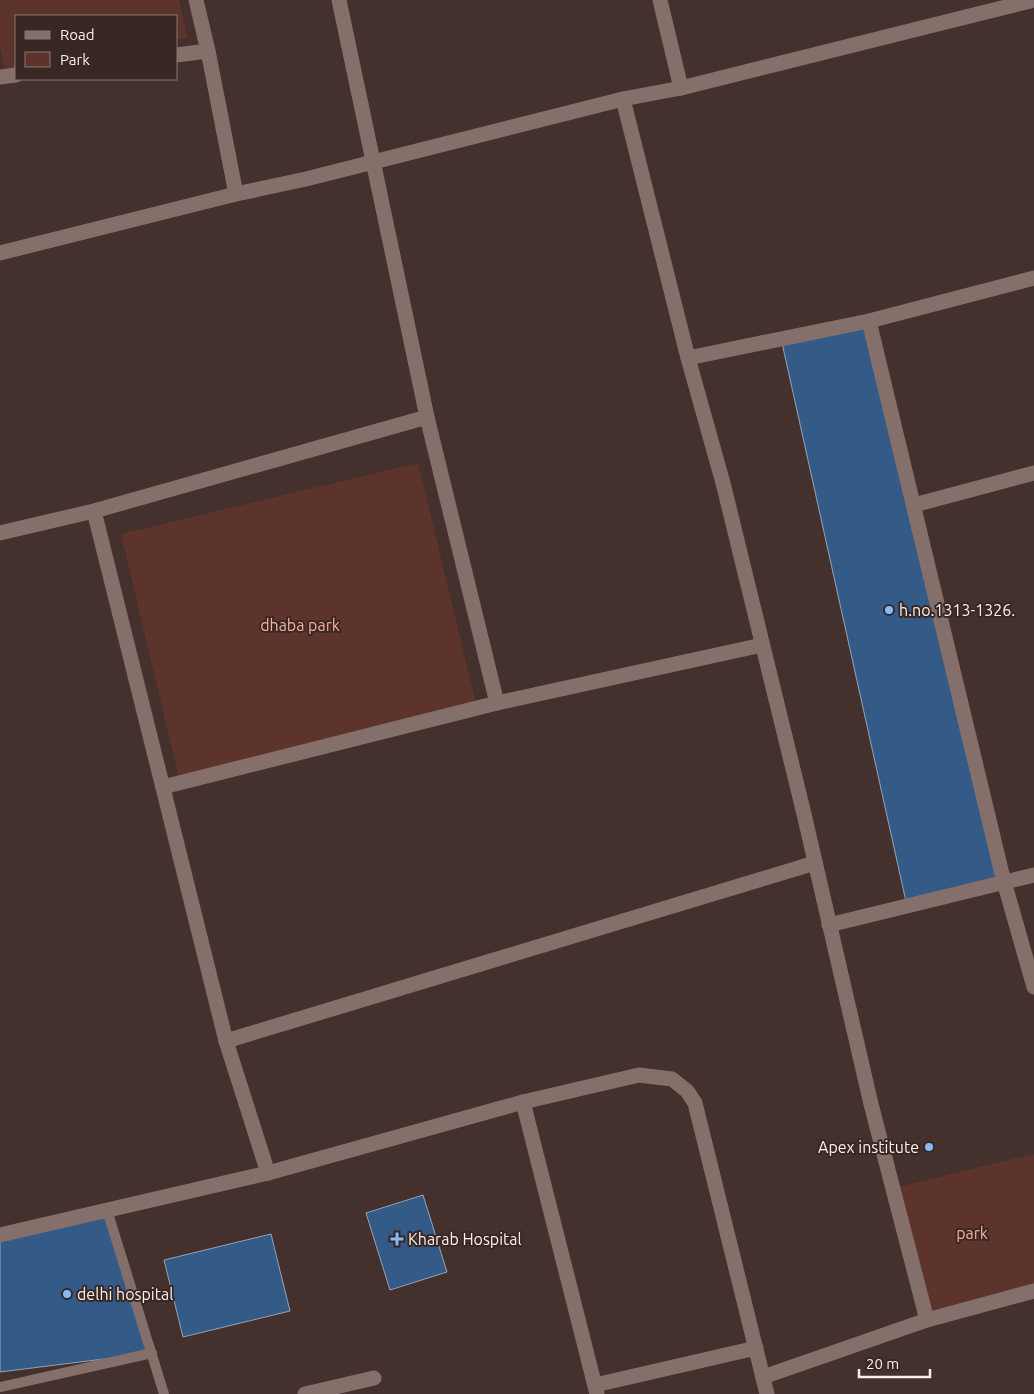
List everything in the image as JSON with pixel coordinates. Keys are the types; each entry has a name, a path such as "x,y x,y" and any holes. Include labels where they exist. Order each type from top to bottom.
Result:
{"street":[{"path":"196,0 236,194"},
{"path":"339,0 427,417 497,704"},
{"path":"660,0 681,88"},
{"path":"0,253 236,194 306,179 623,98 681,88 1034,0"},
{"path":"178,55 208,51"},
{"path":"0,77 15,75"},
{"path":"623,98 688,358 723,483 871,1104 927,1320"},
{"path":"688,358 869,321 1034,278"},
{"path":"869,321 1005,883 1034,987"},
{"path":"0,533 94,511 427,417"},
{"path":"914,505 1034,473"},
{"path":"94,511 226,1041 268,1173"},
{"path":"163,787 497,704 762,645"},
{"path":"226,1041 815,863"},
{"path":"829,925 1034,875"},
{"path":"0,1235 268,1173 523,1102 639,1075 672,1078 687,1091 695,1103 767,1394"},
{"path":"523,1102 596,1389 756,1348"},
{"path":"763,1378 927,1320 1034,1290"},
{"path":"305,1394 374,1378"}],"lane":[{"path":"107,1210 164,1394"},
{"path":"0,1387 152,1353"}],"green space":[{"path":"0,0 179,0 188,38 178,40 178,15 15,15 15,78 8,80 0,48"},
{"name":"dhaba park","path":"418,463 479,716 181,787 121,534"},
{"name":"park","path":"1034,1154 1034,1289 928,1314 898,1187"}],"building":[{"name":"h.no.1313-1326.","path":"865,326 1005,883 907,906 782,343"},
{"path":"423,1195 447,1272 390,1290 366,1213"},
{"name":"delhi hospital","path":"107,1210 152,1353 0,1372 0,1235"},
{"path":"271,1234 290,1311 183,1337 164,1260"}],"place":[{"name":"h.no.1313-1326.","path":"889,610"},
{"name":"Apex institute","path":"929,1147"},
{"name":"Kharab Hospital","path":"397,1239"},
{"name":"delhi hospital","path":"67,1294"}]}
